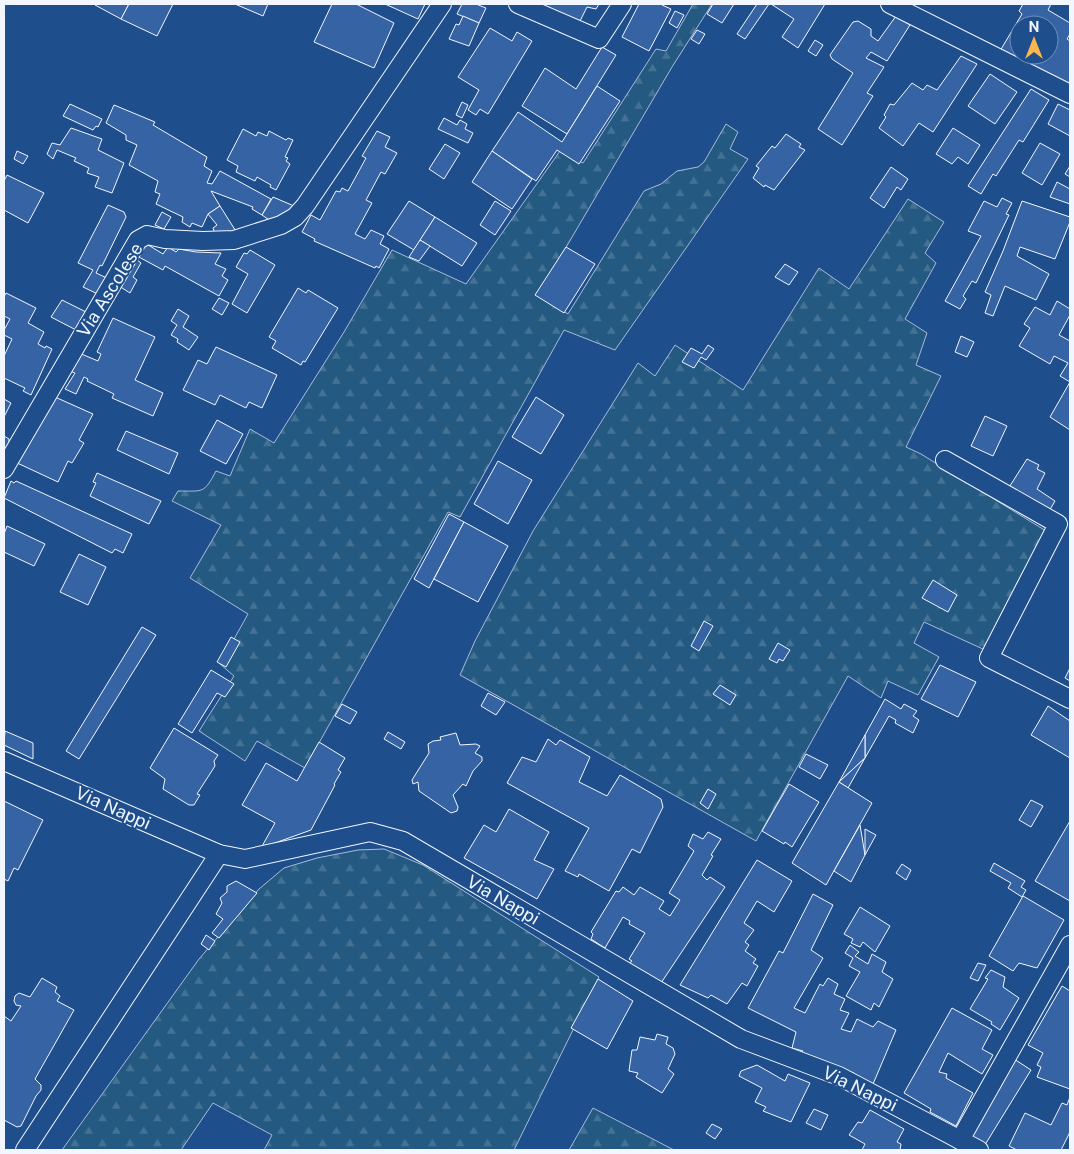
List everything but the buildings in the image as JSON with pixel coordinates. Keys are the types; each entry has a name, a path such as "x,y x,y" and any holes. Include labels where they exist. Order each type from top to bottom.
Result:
{"street":[{"name":"Via Ascolese","path":"4,469 138,240 146,235 165,239 234,240 281,225 295,217 305,206 442,4"},
{"path":"518,4 599,39 622,4"},
{"path":"890,4 1070,94"},
{"path":"945,460 1058,524 989,658 1070,699"},
{"name":"Via Nappi","path":"4,761 218,854 245,859 370,832 403,841 741,1039 839,1076 979,1150"},
{"path":"25,1150 218,854"},
{"path":"960,1140 1070,945"}],"green space":[{"path":"693,4 712,4 672,67 538,295 568,314 644,191 661,184 677,171 698,167 704,162 726,124 738,132 730,149 748,159 615,350 564,330 460,517 448,512 305,768 257,741 245,761 199,731 234,676 220,664 248,614 190,578 221,525 172,501 178,491 202,490 209,484 216,471 230,476 250,429 274,443 344,332 392,250 466,284 560,151 583,163 656,49 666,51"},
{"path":"908,199 944,222 925,253 936,263 905,319 927,333 916,365 941,376 906,447 921,454 1046,531 985,650 924,622 914,643 939,657 918,695 888,681 881,698 848,676 756,841 460,675 475,641 533,531 638,363 655,376 675,345 743,390 819,268 849,289"},
{"path":"384,849 423,865 599,977 514,1150 264,1150 272,1135 213,1103 181,1150 62,1150 199,959 259,889 284,868 317,858 358,850"},
{"path":"593,1108 674,1150 569,1150"}]}
